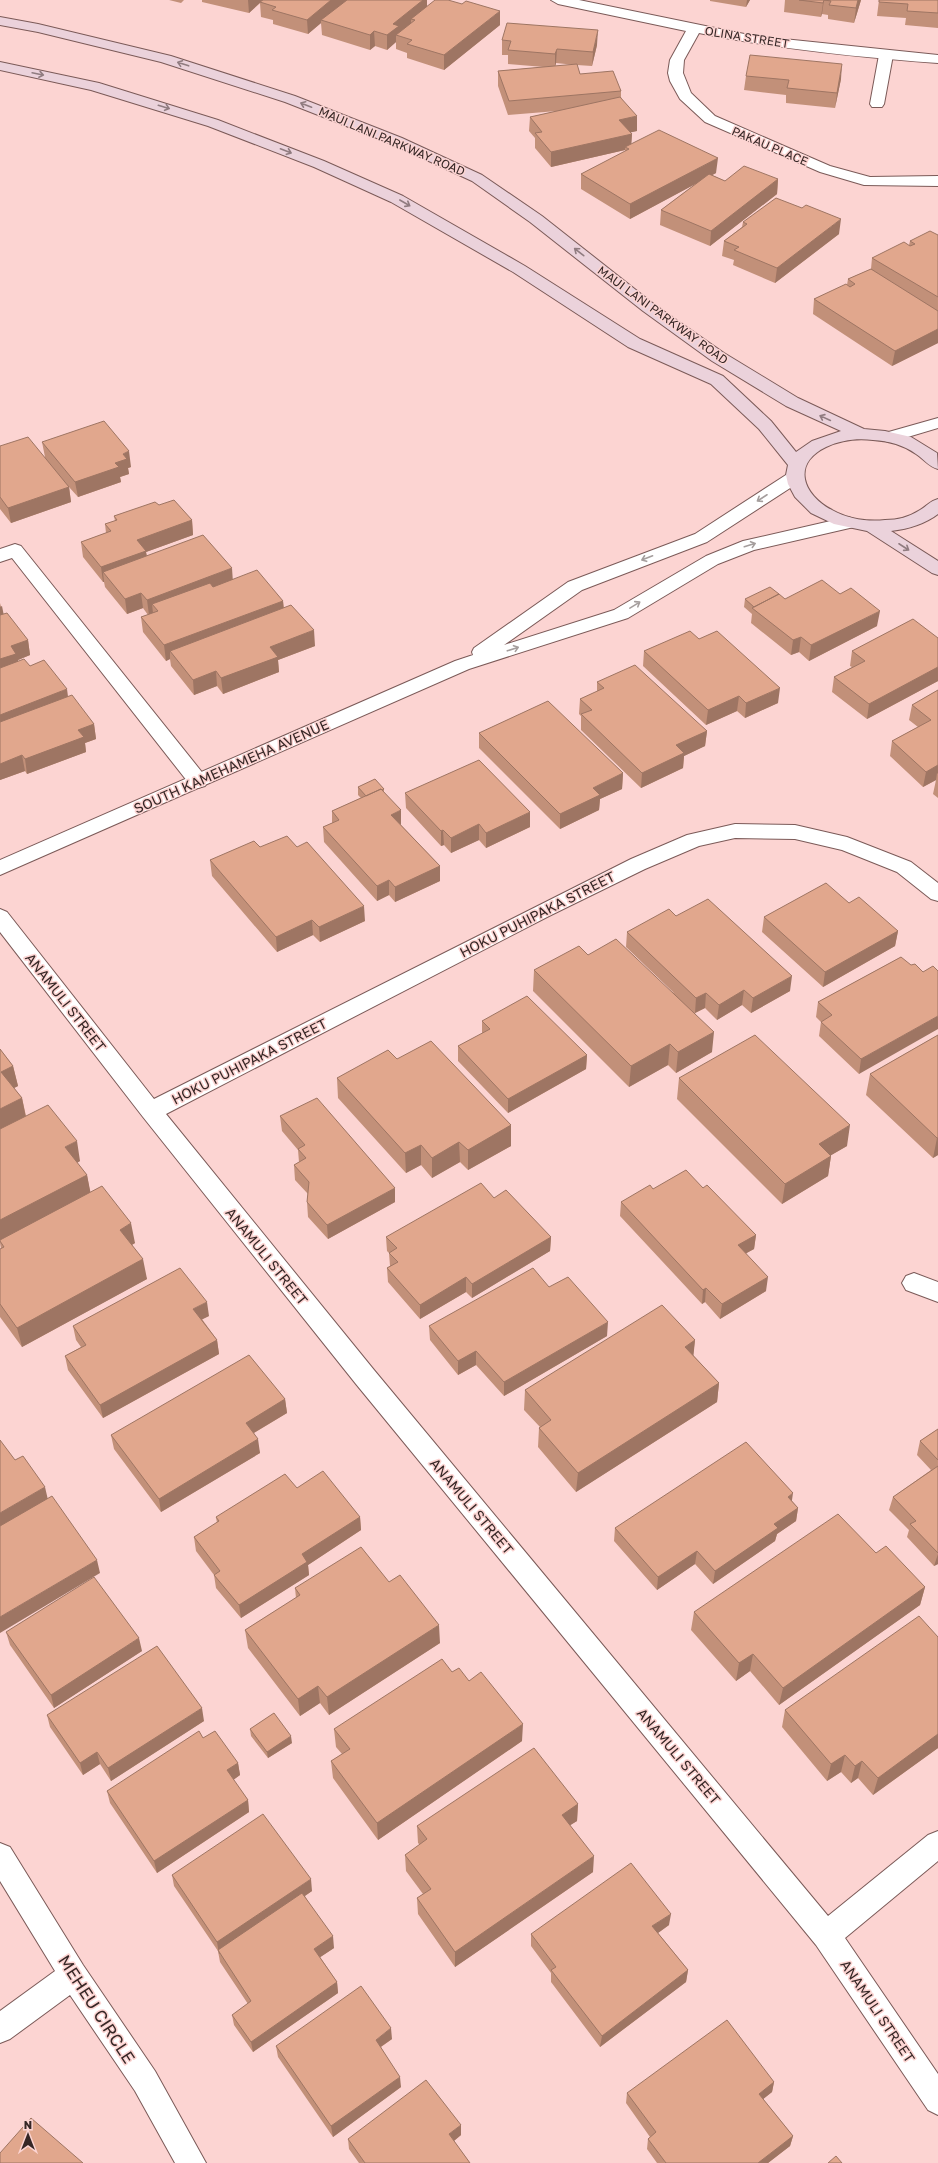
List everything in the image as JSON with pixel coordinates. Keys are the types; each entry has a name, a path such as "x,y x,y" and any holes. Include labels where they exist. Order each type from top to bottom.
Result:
{"main road":[{"name":"MAUI LANI PARKWAY ROAD","path":"0,21 38,28 166,59 275,94 397,140 477,178 536,219 649,308 718,357 792,402 861,434"},
{"name":"MAUI LANI PARKWAY ROAD","path":"0,66 94,86 213,123 319,164 397,199 519,269 634,343 717,380 765,425 796,471 799,491 810,504 826,515 848,523 871,526 894,525 914,520 931,512 938,505"},
{"path":"796,471 807,452 822,442 837,437 861,434 892,437 924,451 938,464"},
{"path":"871,526 938,569"}],"street":[{"name":"OLINA STREET","path":"558,0 754,40 886,56 938,60"},
{"name":"PAKAU PLACE","path":"695,28 676,63 677,79 684,94 693,107 710,119 818,166 869,182 938,181"},
{"path":"877,104 886,56"},
{"path":"892,437 938,423"},
{"name":"SOUTH KAMEHAMEHA AVENUE","path":"462,665 575,586 701,538 796,471"},
{"name":"SOUTH KAMEHAMEHA AVENUE","path":"0,868 462,665 621,614 712,560 749,545 848,523"},
{"path":"0,556 15,550 198,781"},
{"name":"HOKU PUHIPAKA STREET","path":"151,1111 542,911 638,864 694,840 735,831 795,832 810,835 846,844 904,867 938,894"},
{"name":"ANAMULI STREET","path":"0,917 151,1111 365,1378 826,1935 938,2100"},
{"path":"914,1283 938,1292"},
{"path":"826,1935 938,1844"},
{"name":"MEHEU CIRCLE","path":"0,1856 73,1974 145,2081 191,2163"},
{"path":"0,2029 73,1974"}],"building":[{"path":"263,0 331,0 307,20 272,10 276,7 260,2"},
{"path":"347,0 423,0 393,24 399,26 387,35 374,31 370,35 321,20"},
{"path":"435,0 448,0 462,4 466,1 500,11 444,55 407,44 412,40 396,35 415,20 411,19"},
{"path":"799,0 824,0 823,3"},
{"path":"824,0 858,0 856,8 829,5 831,1"},
{"path":"879,0 938,0 938,13 907,11 908,4 879,2"},
{"path":"507,23 598,30 593,52 557,49 555,54 508,50 511,41 502,40"},
{"path":"750,55 842,64 837,93 787,88 789,80 746,76"},
{"path":"577,64 580,74 613,71 621,91 509,101 498,71"},
{"path":"620,97 637,116 619,120 632,134 551,152 535,133 542,132 530,117"},
{"path":"659,130 718,158 630,204 581,174 629,149 625,147"},
{"path":"744,166 778,179 711,231 661,210 709,174 725,181"},
{"path":"776,198 802,208 806,205 841,219 777,268 734,250 739,247 724,241 747,224 743,222"},
{"path":"930,231 938,235 938,297 872,258 904,242 910,246 915,244 910,241"},
{"path":"871,269 938,311 938,329 895,351 814,299 846,284 850,287 855,284 848,279"},
{"path":"104,421 129,451 123,454 127,459 115,463 119,467 75,482 42,442"},
{"path":"28,437 69,487 8,508 0,497 0,446"},
{"path":"174,500 192,520 137,540 146,551 101,567 81,542 111,531 105,524 117,520 114,516 155,502 159,505"},
{"path":"203,535 232,568 147,600 141,593 125,599 103,572"},
{"path":"257,570 283,601 164,645 141,617 158,611 152,604 210,583 213,587"},
{"path":"822,580 840,594 851,588 880,611 811,645 801,637 793,640 752,608 779,594 785,599"},
{"path":"770,587 779,594 754,607 745,599"},
{"path":"291,605 314,630 270,647 278,657 221,678 216,671 193,680 170,651"},
{"path":"7,613 28,640 11,646 16,654 0,659 0,615"},
{"path":"913,619 938,638 938,667 869,704 834,677 865,661 852,651"},
{"path":"690,631 699,639 717,631 780,688 746,703 739,696 708,710 644,651"},
{"path":"24,659 30,666 44,660 67,689 0,715 0,668"},
{"path":"635,665 707,731 676,745 684,753 642,773 581,714 592,710 580,699 604,688 597,682"},
{"path":"938,690 938,765 926,772 892,741 931,720 912,705"},
{"path":"72,695 94,724 78,730 84,737 25,759 22,755 0,764 0,722"},
{"path":"548,701 623,773 593,788 600,795 560,814 479,733"},
{"path":"479,760 530,812 486,833 479,824 451,838 443,830 441,831 405,793"},
{"path":"375,779 384,789 366,796 358,787"},
{"path":"381,789 401,810 391,815 440,866 395,887 389,880 377,886 323,827 339,820 332,811"},
{"path":"287,836 297,847 307,842 364,906 319,927 312,920 276,937 210,860 254,841 260,847"},
{"path":"826,883 849,903 859,897 898,931 825,972 764,917"},
{"path":"708,899 792,976 753,998 744,990 719,1005 706,993 696,998 627,932 669,909 676,916"},
{"path":"616,939 714,1032 678,1052 670,1044 631,1066 534,970 579,946 588,955"},
{"path":"901,957 911,965 915,964 923,972 933,966 938,971 938,1016 861,1059 821,1022 832,1015 818,1002"},
{"path":"527,996 587,1055 508,1099 458,1046 490,1029 482,1021"},
{"path":"755,1035 850,1125 819,1144 831,1156 785,1184 679,1078"},
{"path":"938,1035 938,1138 937,1138 870,1074"},
{"path":"431,1041 511,1125 468,1150 459,1142 432,1158 421,1145 405,1153 337,1078 388,1050 397,1059"},
{"path":"0,1049 13,1066 1,1072 22,1098 0,1109"},
{"path":"317,1098 395,1188 327,1225 307,1202 309,1182 294,1165 306,1158 298,1149 305,1145 280,1116"},
{"path":"48,1105 77,1141 65,1147 87,1175 0,1220 0,1129"},
{"path":"686,1170 703,1188 707,1185 756,1235 738,1245 768,1277 722,1304 706,1288 703,1290 621,1202 650,1185 653,1189"},
{"path":"481,1183 494,1198 506,1190 551,1237 472,1284 466,1277 420,1305 387,1268 398,1262 389,1253 397,1248 386,1237"},
{"path":"102,1186 131,1223 120,1230 143,1259 17,1328 0,1304 0,1249 4,1247 0,1240"},
{"path":"180,1268 207,1302 193,1309 217,1340 100,1405 65,1356 86,1345 73,1326"},
{"path":"533,1268 549,1287 568,1277 608,1322 504,1382 476,1351 458,1361 429,1326"},
{"path":"662,1305 695,1340 685,1347 719,1383 578,1473 539,1428 551,1420 525,1390"},
{"path":"249,1355 285,1399 246,1423 258,1439 159,1499 111,1435"},
{"path":"938,1429 938,1460 920,1441"},
{"path":"0,1440 15,1460 23,1456 45,1487 0,1513"},
{"path":"746,1442 793,1493 788,1497 798,1508 774,1524 778,1528 715,1571 697,1551 658,1577 615,1528"},
{"path":"938,1466 938,1553 910,1524 916,1521 893,1497"},
{"path":"323,1471 360,1517 302,1554 307,1562 239,1605 214,1575 220,1571 194,1537 219,1521 216,1517 285,1474 297,1488"},
{"path":"52,1496 97,1560 0,1617 0,1526"},
{"path":"838,1514 876,1553 886,1546 925,1587 783,1688 753,1654 739,1663 694,1612"},
{"path":"361,1547 389,1582 400,1575 439,1625 327,1697 318,1686 298,1699 245,1630 300,1595 295,1588"},
{"path":"94,1577 139,1638 51,1695 6,1632"},
{"path":"919,1616 938,1637 938,1734 878,1778 862,1761 855,1766 845,1755 831,1764 785,1710"},
{"path":"157,1646 202,1708 108,1768 97,1752 80,1763 47,1715"},
{"path":"442,1659 452,1672 459,1668 469,1681 481,1672 523,1724 377,1823 331,1761 350,1749 334,1729"},
{"path":"274,1713 291,1736 267,1752 250,1729"},
{"path":"199,1731 203,1738 215,1731 238,1763 227,1770 248,1800 154,1861 107,1791"},
{"path":"534,1748 578,1804 562,1815 594,1856 455,1952 417,1898 431,1889 405,1855 427,1839 417,1826"},
{"path":"263,1814 311,1879 217,1942 172,1875"},
{"path":"631,1863 671,1914 652,1926 688,1970 602,2036 551,1970 556,1967 531,1934"},
{"path":"302,1893 333,1936 314,1949 337,1982 251,2042 232,2015 251,2001 218,1950"},
{"path":"361,1986 391,2028 376,2040 400,2077 331,2126 276,2046"},
{"path":"727,2020 774,2082 759,2094 793,2136 758,2163 666,2163 648,2139 656,2132 627,2093"},
{"path":"426,2080 461,2125 449,2134 470,2163 365,2163 348,2139"},
{"path":"31,2118 83,2163 0,2163 0,2153"},
{"path":"836,2156 842,2163 828,2163"}]}
